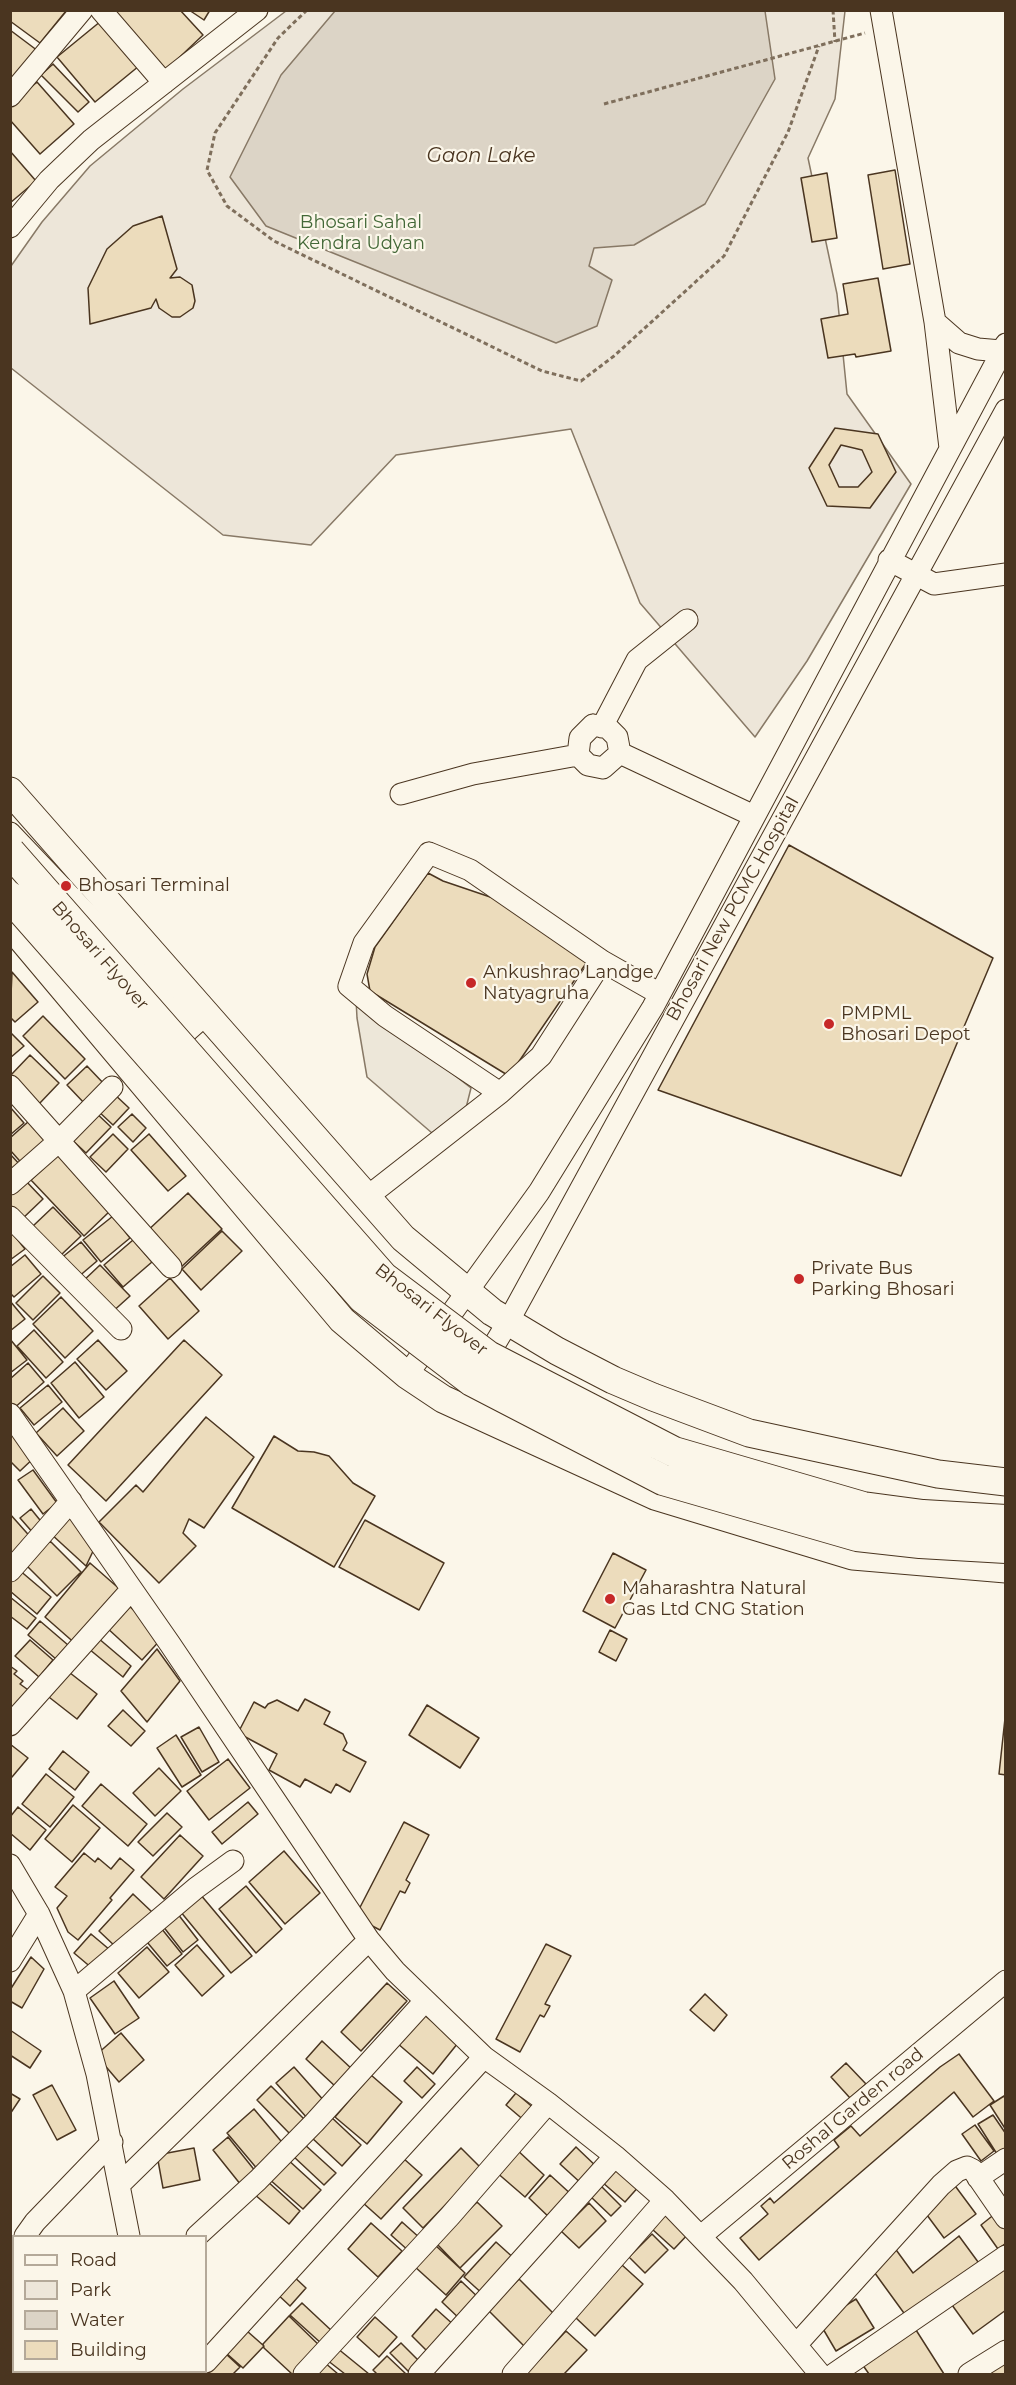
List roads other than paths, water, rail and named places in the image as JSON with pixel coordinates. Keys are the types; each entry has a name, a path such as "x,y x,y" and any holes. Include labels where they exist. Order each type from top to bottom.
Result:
{"highway":[{"name":"Bhosari Flyover","path":"10,852 383,1277 488,1356 674,1452 863,1507 923,1515 1005,1520"},
{"name":"Bhosari Flyover","path":"10,897 363,1298 472,1381 663,1480 857,1536 920,1544 1005,1548"}],"main road":[{"path":"10,791 196,1019 367,1197 403,1238 492,1312 613,1380 749,1433 938,1474 1005,1482"},
{"path":"10,926 342,1320 407,1375 457,1407 655,1497 853,1556 1005,1569"},
{"path":"136,1073 196,1019"}],"street":[{"path":"10,96 82,10"},
{"path":"101,10 164,83"},
{"path":"11,225 49,180 82,148 256,10"},
{"path":"882,19 935,322 950,448"},
{"path":"935,322 959,343 1001,359"},
{"name":"Bhosari New PCMC Hospital","path":"407,1375 520,1218 660,994 889,560 1001,359"},
{"name":"Bhosari New PCMC Hospital","path":"457,1407 508,1322 1005,410"},
{"path":"965,420 992,434"},
{"path":"889,560 934,584 1005,574"},
{"path":"602,727 637,660 687,620"},
{"path":"578,755 580,738 593,725 608,728 617,737 620,753"},
{"path":"620,753 754,816"},
{"path":"578,755 588,765 603,768 620,753"},
{"path":"401,794 473,774 578,755"},
{"path":"10,833 128,957 196,1019"},
{"path":"500,1093 385,1016 349,986 364,943 429,853 470,870 602,961 660,994"},
{"path":"367,1197 500,1093 541,1056 602,961"},
{"path":"10,1086 171,1267"},
{"path":"10,1184 59,1141 112,1087"},
{"path":"10,1217 121,1329"},
{"path":"10,1414 369,1940 395,1971 484,2057 548,2103 615,2156 665,2200 743,2281 820,2374"},
{"path":"10,1571 71,1501"},
{"path":"10,1725 131,1590"},
{"path":"74,1991 196,1888 233,1861"},
{"path":"10,1865 39,1914 74,1991 97,2074 129,2235"},
{"path":"10,1961 39,1914"},
{"path":"119,2185 369,1940"},
{"name":"Roshal Garden road","path":"702,2236 1005,1981"},
{"path":"197,2235 258,2180 306,2131 425,2001"},
{"path":"207,2361 484,2057"},
{"path":"304,2374 450,2216 548,2103"},
{"path":"26,2235 35,2222 111,2142"},
{"path":"419,2374 615,2156"},
{"path":"978,2178 1005,2159"},
{"path":"796,2345 941,2185 957,2171 967,2167 972,2170 1005,2218"},
{"path":"513,2374 665,2200"},
{"path":"834,2374 1005,2256"},
{"path":"969,2374 1005,2351"}],"water":[{"name":"Gaon Lake","path":"335,11 765,11 775,79 705,204 634,245 594,248 589,266 612,280 597,326 556,343 266,226 230,177 281,75"}],"place":[{"name":"Bhosari Terminal","path":"66,886"},
{"name":"Ankushrao Landge Natyagruha","path":"471,983"},
{"name":"PMPML Bhosari Depot","path":"829,1024"},
{"name":"Private Bus Parking Bhosari","path":"799,1279"},
{"name":"Maharashtra Natural Gas Ltd CNG Station","path":"610,1599"}],"park label":[{"name":"Bhosari Sahal Kendra Udyan","path":"361,233"}]}
